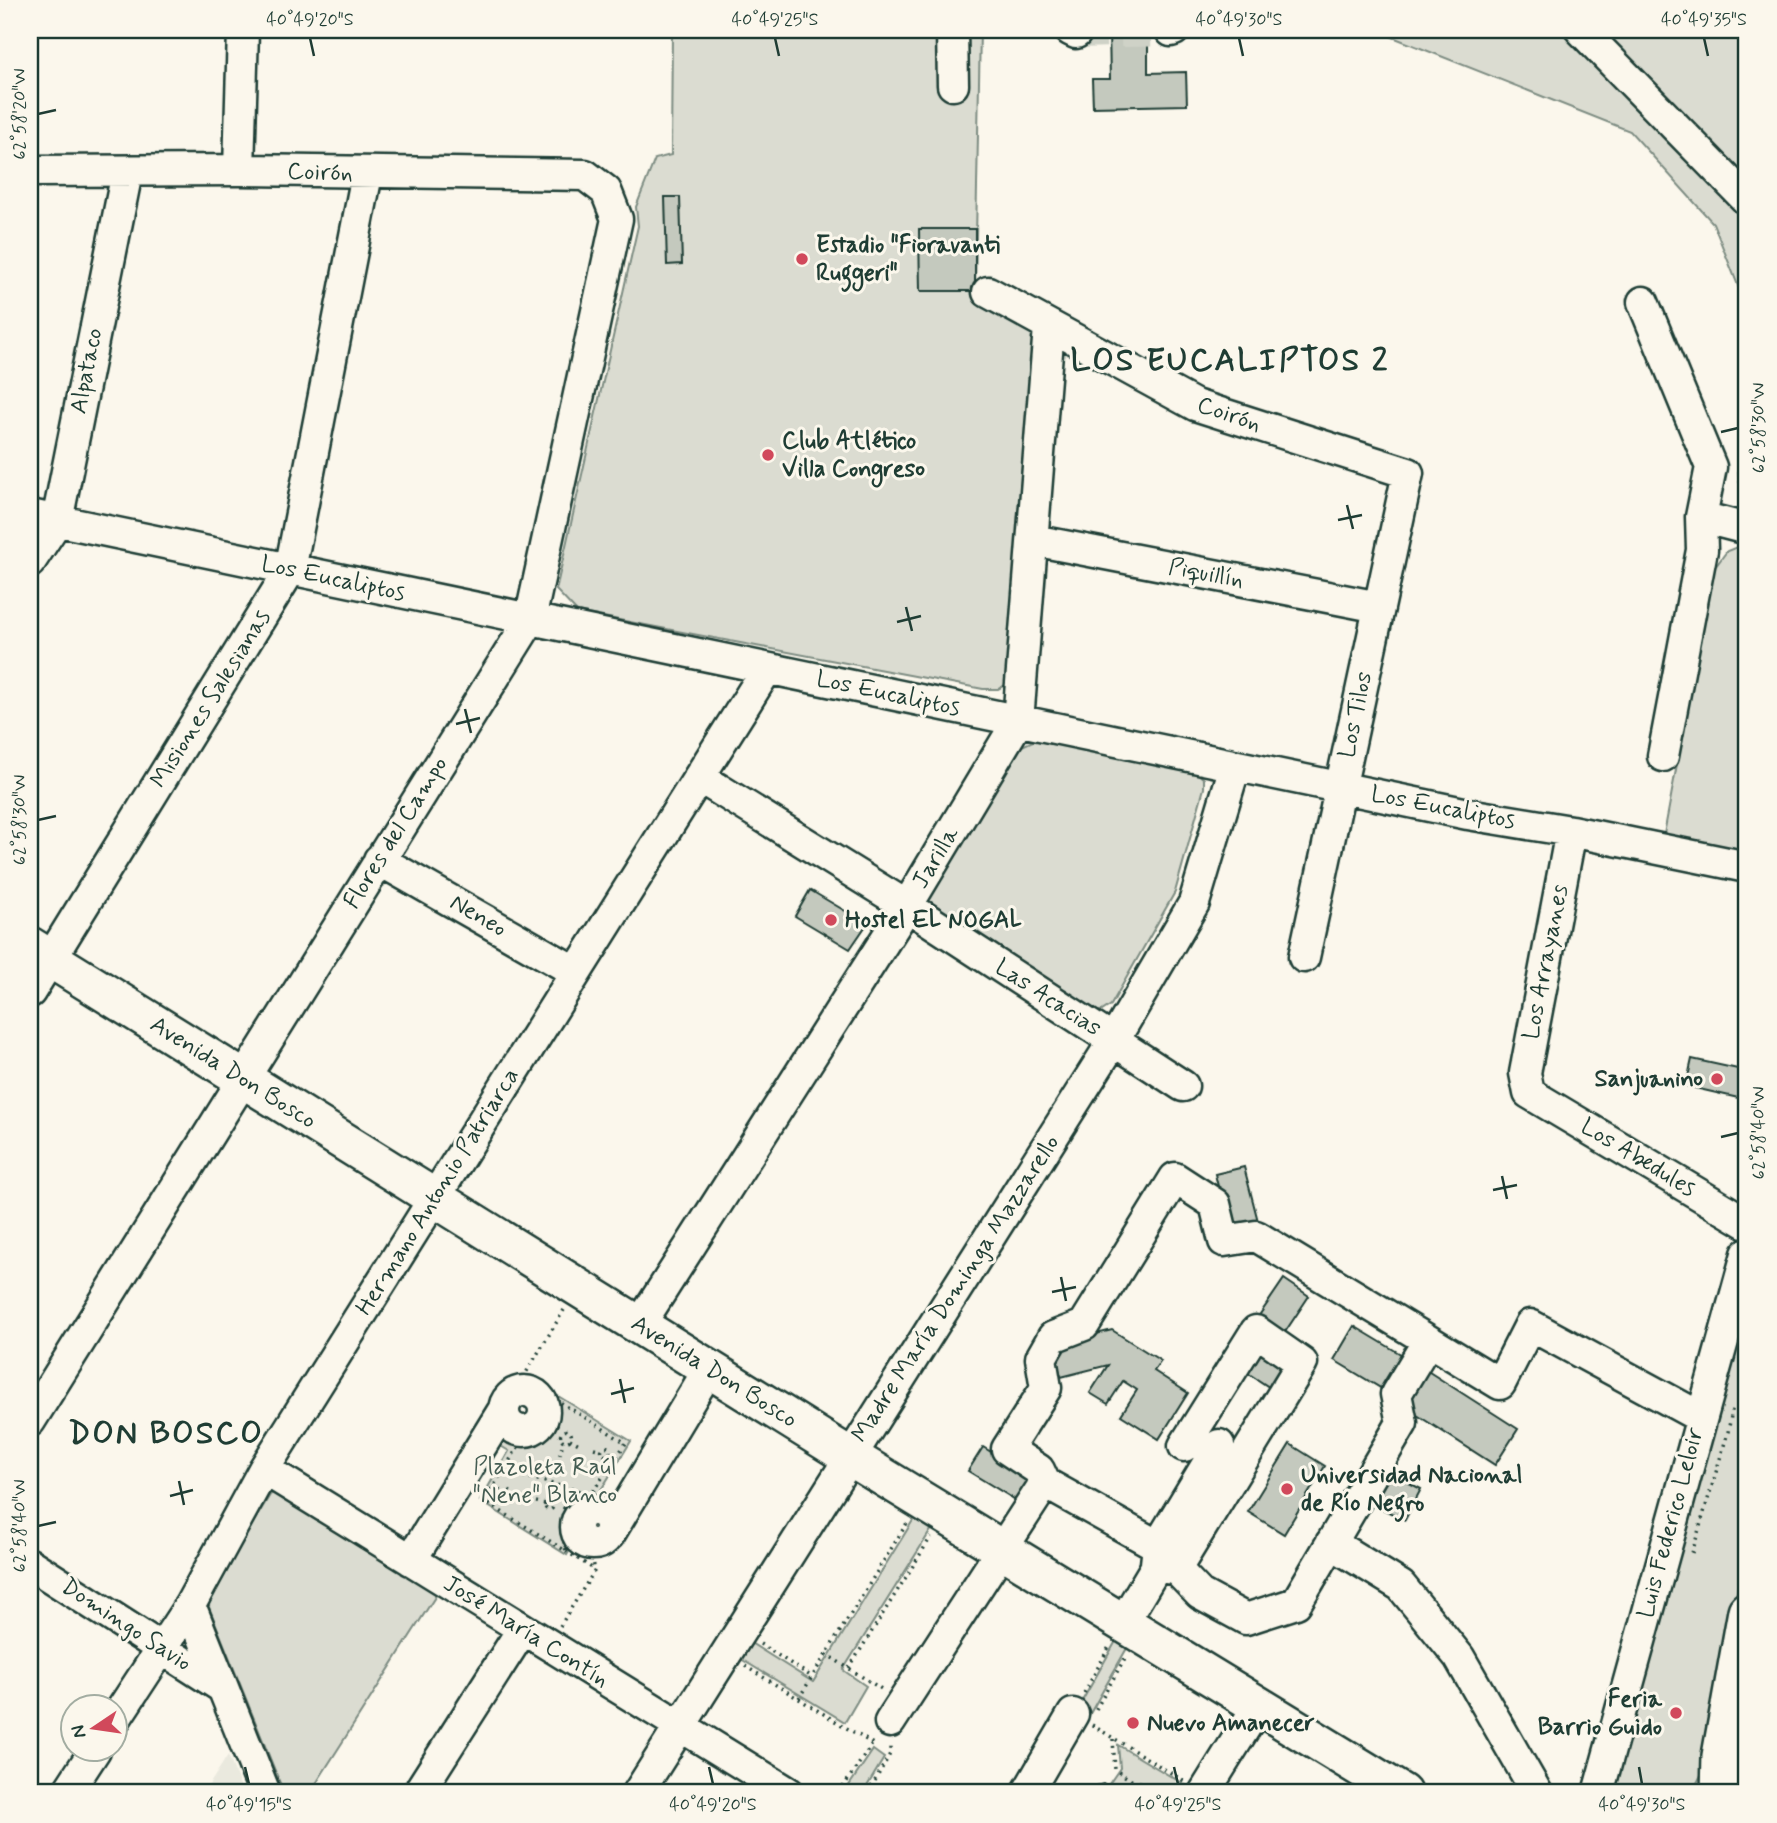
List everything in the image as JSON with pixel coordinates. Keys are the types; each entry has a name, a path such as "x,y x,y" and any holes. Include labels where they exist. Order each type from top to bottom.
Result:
{"main road":[{"name":"Avenida Don Bosco","path":"40,953 933,1508 1402,1793"},
{"path":"1720,1793 1734,1762 1747,1611"},
{"path":"1704,1793 1734,1762"}],"street":[{"path":"239,170 243,30"},
{"path":"952,30 953,85"},
{"path":"1581,30 1747,200"},
{"name":"Coirón","path":"30,171 239,170 367,174 585,175 606,191"},
{"name":"Alpataco","path":"30,562 127,172"},
{"name":"Misiones Salesianas","path":"30,992 40,953 290,570 367,174"},
{"name":"Flores del Campo","path":"30,1421 530,620 617,219 606,191"},
{"name":"Coirón","path":"988,292 1195,405 1408,473"},
{"path":"1643,302 1711,467 1701,517 1702,550 1663,756"},
{"name":"Jarilla","path":"639,1326 907,906 1018,721 1049,327"},
{"name":"Los Tilos","path":"1304,957 1408,473"},
{"path":"1701,517 1747,530"},
{"name":"Los Eucaliptos","path":"43,518 1340,788 1747,867"},
{"name":"Piquillín","path":"1033,540 1379,607"},
{"name":"Hermano Antonio Patriarca","path":"130,1696 190,1605 264,1469 767,669"},
{"name":"Madre María Dominga Mazzarello","path":"638,1793 1114,1040 1194,903 1235,766"},
{"name":"Las Acacias","path":"699,778 907,906 1184,1086"},
{"name":"Los Arrayanes","path":"1529,1093 1525,1073 1571,831"},
{"name":"Neneo","path":"379,860 576,972"},
{"name":"Los Abedules","path":"1529,1093 1747,1223"},
{"path":"1428,1340 1396,1394 1402,1423 1296,1603 1246,1619 1200,1594 1163,1561 1045,1483 1039,1470 1007,1448 1046,1388 1041,1358 1053,1337 1084,1325 1175,1178 1215,1204 1224,1241 1256,1236 1428,1340 1500,1384 1530,1325 1700,1417"},
{"name":"Luis Federico Leloir","path":"1598,1793 1747,1254"},
{"path":"590,1550 709,1369"},
{"path":"411,1560 518,1393"},
{"path":"1130,1629 1163,1561 1210,1445"},
{"name":"José María Contín","path":"264,1469 679,1728 789,1793"},
{"path":"888,1723 1045,1483"},
{"path":"1331,1543 1401,1586 1459,1657 1537,1793"},
{"name":"Domingo Savio","path":"30,1564 223,1688"},
{"name":"Domingo Savio","path":"190,1605 265,1793"},
{"path":"418,1793 522,1630"},
{"path":"1204,1793 1257,1707"},
{"path":"1027,1793 1081,1718"},
{"path":"1734,1762 1742,1793"},
{"path":"67,1793 85,1764"}],"path":[{"path":"578,1287 518,1393 555,1399 626,1443 591,1493 564,1508 560,1525 590,1550"},
{"path":"555,1399 557,1410 553,1427 543,1439 520,1444 484,1501 523,1524 590,1550"},
{"path":"592,1429 593,1422"},
{"path":"553,1427 561,1433 563,1441 560,1455"},
{"path":"561,1433 570,1432 570,1439"},
{"path":"563,1441 570,1439 579,1444"},
{"path":"594,1448 601,1450 608,1447 615,1458"},
{"path":"503,1471 591,1493"},
{"path":"536,1502 548,1503 554,1484"},
{"path":"493,1486 505,1493 506,1499 512,1496 521,1499"},
{"path":"799,1698 826,1654 933,1508"},
{"path":"849,1668 933,1508"},
{"path":"523,1524 525,1517"},
{"path":"547,1645 590,1550"},
{"path":"1081,1718 1130,1629"},
{"path":"1081,1718 1130,1629"},
{"path":"732,1642 812,1677"},
{"path":"732,1642 799,1698 888,1723"},
{"path":"826,1654 849,1668 888,1723 890,1754 868,1793"},
{"path":"1081,1718 1204,1793"},
{"path":"839,1793 888,1723"},
{"path":"1113,1738 1115,1770 1152,1793"}],"shaded area":[{"path":"228,1755 243,1793 204,1793"}],"green space":[{"name":"Club Atlético Villa Congreso","path":"672,30 980,30 975,290 1035,325 1007,684 998,689 983,689 577,612 556,590 638,226 636,207 655,159 671,155"},
{"path":"1375,30 1567,30 1747,210 1747,308 1713,223 1630,131"},
{"path":"1602,30 1747,30 1747,182"},
{"path":"1747,440 1747,503 1738,472 1740,456"},
{"path":"1747,543 1747,866 1662,845 1713,570 1727,551"},
{"path":"1037,739 1197,773 1204,779 1204,788 1175,892 1111,1005 1102,1011 1092,1011 929,903 930,893 1022,746"},
{"path":"1747,1290 1747,1538 1703,1771 1692,1793 1611,1793"},
{"name":"Plazoleta Raúl \"Nene\" Blanco","path":"550,1391 631,1441 601,1490 619,1501 589,1506 578,1512 571,1526 575,1541 567,1555 480,1501 509,1451 494,1442 528,1437 541,1430 550,1416 546,1397"},
{"path":"277,1490 440,1589 310,1793 284,1793 209,1607 210,1594 270,1495"},
{"path":"920,1509 938,1519 843,1670 866,1686 845,1722 731,1653 741,1637 813,1682"},
{"path":"1120,1634 1131,1641 1088,1717 1077,1710"},
{"path":"1118,1745 1192,1789 1190,1793 1161,1793 1140,1781 1131,1793 1123,1793 1109,1784 1120,1768"},
{"path":"873,1750 884,1758 863,1793 844,1793"}],"building":[{"path":"1109,30 1148,30 1148,73 1186,72 1187,105 1093,107 1092,79 1110,79"},
{"path":"665,197 680,197 682,264 667,265"},
{"path":"919,229 975,229 975,291 920,291"},
{"name":"Hostel EL NOGAL","path":"810,890 867,924 850,949 795,916"},
{"name":"Sanjuanino","path":"1692,1059 1747,1071 1747,1100 1686,1086"},
{"path":"1244,1167 1259,1225 1229,1232 1215,1174"},
{"path":"1284,1279 1309,1296 1281,1338 1256,1320"},
{"path":"1354,1326 1404,1356 1384,1390 1334,1360"},
{"path":"1112,1330 1161,1361 1154,1371 1188,1393 1159,1439 1121,1415 1137,1390 1123,1381 1108,1404 1090,1393 1108,1365 1061,1377 1053,1345"},
{"path":"1256,1344 1291,1367 1275,1391 1240,1368"},
{"path":"1426,1370 1518,1429 1495,1465 1403,1406"},
{"name":"Universidad Nacional de Río Negro","path":"1290,1444 1325,1466 1284,1534 1248,1512"},
{"path":"983,1447 1038,1481 1024,1505 968,1471"},
{"path":"1386,1471 1421,1489 1405,1520 1370,1503"},
{"path":"1103,1784 1117,1793 1091,1793 1096,1786"}],"tunnel":[{"path":"1076,33 1171,31"}],"place":[{"name":"Estadio \"Fioravanti Ruggeri\"","path":"802,259"},
{"name":"Club Atlético Villa Congreso","path":"768,455"},
{"name":"Hostel EL NOGAL","path":"831,920"},
{"name":"Sanjuanino","path":"1717,1079"},
{"name":"Universidad Nacional de Río Negro","path":"1287,1489"},
{"name":"Feria Barrio Guido","path":"1676,1713"},
{"name":"Nuevo Amanecer","path":"1133,1723"}],"district":[{"name":"LOS EUCALIPTOS 2","path":"1230,361"},
{"name":"DON BOSCO","path":"166,1434"}]}
